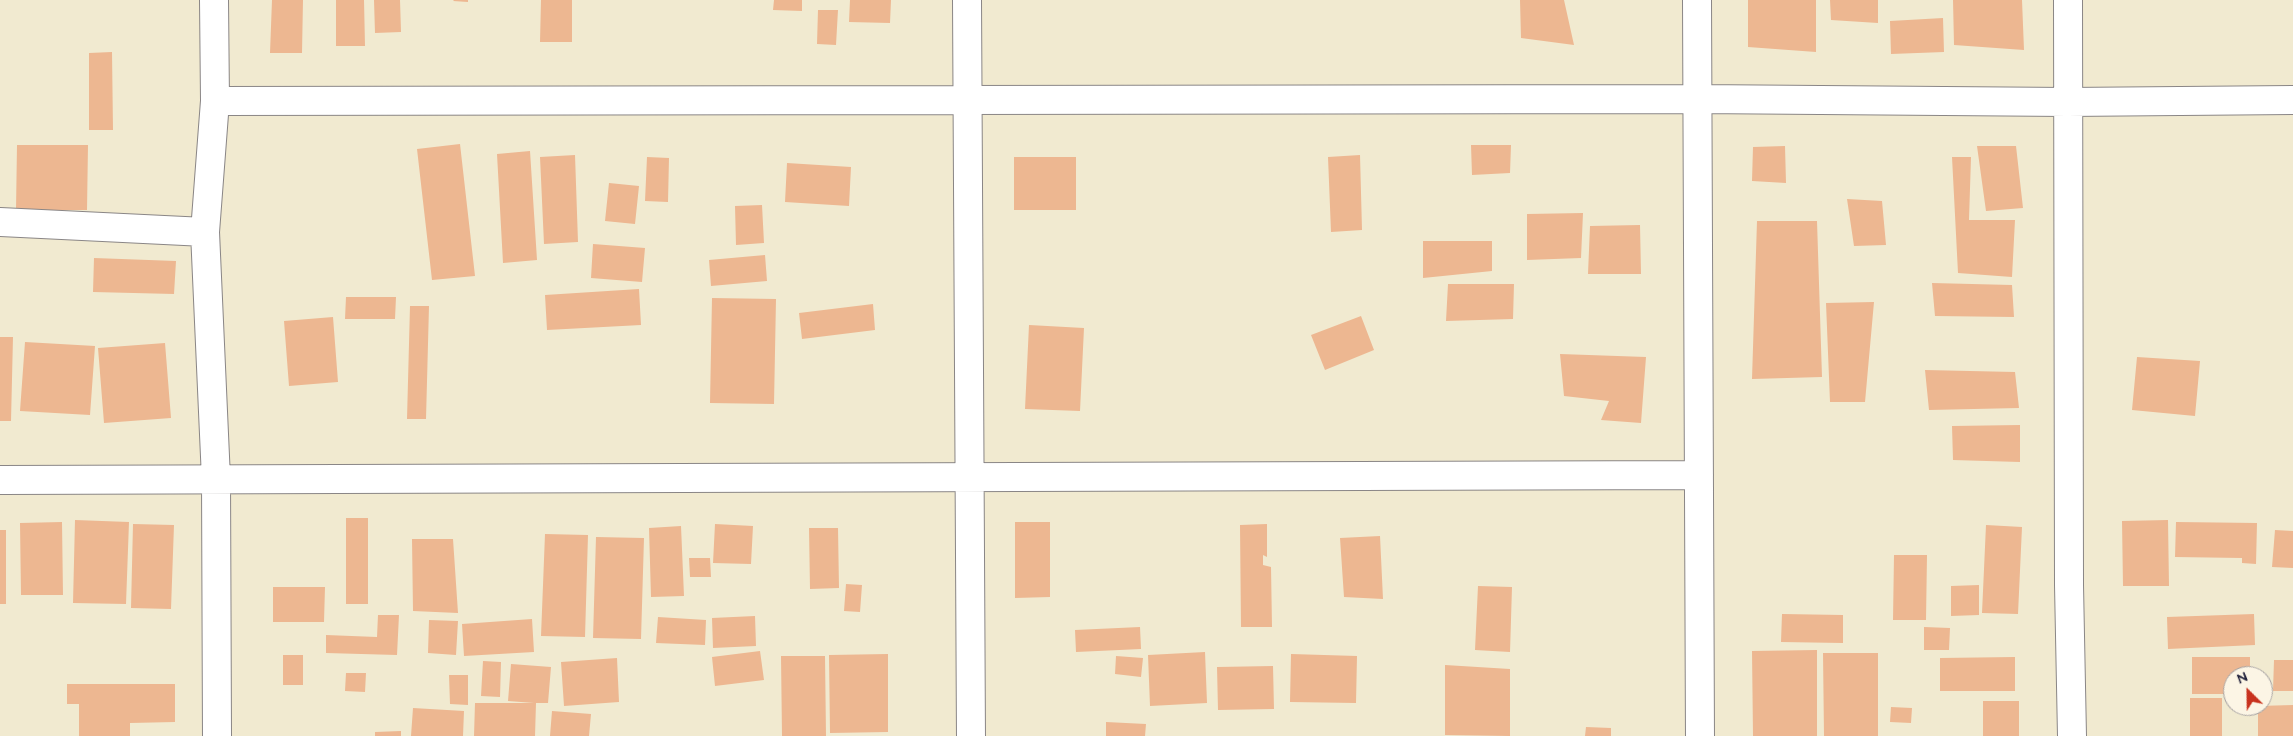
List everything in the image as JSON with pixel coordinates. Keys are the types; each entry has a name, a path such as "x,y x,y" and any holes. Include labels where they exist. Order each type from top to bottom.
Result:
{"street":[{"path":"214,0 214,101 205,232 216,479 217,736"},
{"path":"968,0 971,736"},
{"path":"1697,0 1700,736"},
{"path":"2068,0 2069,585 2072,736"},
{"path":"214,101 1697,99 2067,102 2293,100"},
{"path":"0,222 205,232"},
{"path":"0,480 1699,475"}],"building":[{"path":"272,0 303,0 302,53 270,53"},
{"path":"336,0 364,0 365,46 336,46"},
{"path":"374,0 400,0 401,32 375,33"},
{"path":"468,0 468,2 453,1"},
{"path":"541,0 572,0 572,42 540,42"},
{"path":"774,0 802,0 802,11 773,10"},
{"path":"850,0 891,0 890,23 849,22"},
{"path":"1520,0 1564,0 1574,45 1521,38"},
{"path":"1748,0 1816,0 1816,52 1748,47"},
{"path":"1830,0 1878,0 1878,23 1831,20"},
{"path":"1953,0 2022,0 2024,50 1954,45"},
{"path":"818,10 838,10 836,45 817,44"},
{"path":"1943,18 1944,52 1891,54 1890,21"},
{"path":"112,52 113,130 89,130 89,53"},
{"path":"460,144 475,276 432,280 417,149"},
{"path":"17,145 88,145 87,210 16,210"},
{"path":"1471,145 1511,145 1510,173 1472,175"},
{"path":"1785,146 1786,183 1752,181 1753,147"},
{"path":"1977,146 2016,146 2023,208 1986,211"},
{"path":"530,151 537,260 503,263 497,154"},
{"path":"575,155 578,242 544,244 540,157"},
{"path":"1360,155 1362,230 1331,232 1328,157"},
{"path":"647,157 669,158 668,202 645,201"},
{"path":"1014,157 1076,157 1076,210 1014,210"},
{"path":"1952,157 1971,157 1969,220 2015,220 2012,277 1958,273"},
{"path":"787,163 851,167 849,206 785,202"},
{"path":"609,183 639,186 635,224 605,221"},
{"path":"1847,199 1882,201 1886,245 1854,246"},
{"path":"762,205 764,243 736,245 735,206"},
{"path":"1583,213 1581,258 1527,260 1527,214"},
{"path":"1757,221 1817,221 1822,377 1752,379"},
{"path":"1640,225 1641,274 1588,274 1590,226"},
{"path":"1423,241 1492,241 1492,271 1423,278"},
{"path":"593,244 645,248 642,282 591,278"},
{"path":"765,255 767,281 711,286 709,260"},
{"path":"94,258 176,261 174,294 93,292"},
{"path":"1932,283 2012,285 2014,317 1935,316"},
{"path":"1448,284 1514,284 1513,319 1446,321"},
{"path":"639,289 641,325 547,330 545,295"},
{"path":"346,297 396,297 395,319 345,319"},
{"path":"712,298 776,299 774,404 710,403"},
{"path":"1874,302 1865,402 1830,402 1826,303"},
{"path":"873,304 875,330 802,339 799,313"},
{"path":"410,306 429,306 426,419 407,419"},
{"path":"1361,316 1374,350 1325,370 1311,335"},
{"path":"333,317 338,382 289,386 284,321"},
{"path":"1029,325 1084,328 1080,411 1025,409"},
{"path":"0,337 13,337 11,421 0,421"},
{"path":"25,342 95,346 90,415 20,411"},
{"path":"165,343 171,418 104,423 98,348"},
{"path":"1560,354 1646,357 1641,423 1601,420 1609,401 1564,396"},
{"path":"2137,357 2200,361 2195,416 2132,410"},
{"path":"1925,370 2015,372 2019,408 1929,410"},
{"path":"2020,425 2020,462 1953,460 1952,426"},
{"path":"346,518 368,518 368,604 346,604"},
{"path":"75,520 129,522 126,604 73,603"},
{"path":"2168,520 2169,586 2123,586 2122,521"},
{"path":"62,522 63,595 21,595 20,523"},
{"path":"1015,522 1050,522 1050,597 1015,598"},
{"path":"2176,522 2257,523 2256,564 2242,563 2242,558 2175,557"},
{"path":"133,524 174,525 171,609 131,608"},
{"path":"715,524 753,526 751,564 713,563"},
{"path":"1267,524 1267,557 1263,555 1263,565 1271,567 1272,627 1241,627 1240,525"},
{"path":"1986,525 2022,527 2018,614 1982,613"},
{"path":"681,526 684,596 651,597 649,528"},
{"path":"809,528 838,528 839,588 810,589"},
{"path":"0,530 6,530 6,604 0,604"},
{"path":"2275,530 2293,531 2293,568 2272,567"},
{"path":"545,534 588,535 585,637 541,636"},
{"path":"1380,536 1383,599 1344,597 1340,538"},
{"path":"596,537 644,538 641,639 593,638"},
{"path":"412,539 453,539 458,613 413,611"},
{"path":"1894,555 1927,555 1926,620 1893,620"},
{"path":"689,558 710,558 711,577 690,577"},
{"path":"846,584 862,585 860,612 844,611"},
{"path":"1979,585 1979,615 1951,616 1951,586"},
{"path":"1478,586 1512,587 1510,652 1475,650"},
{"path":"273,587 325,587 324,622 273,622"},
{"path":"1782,614 1843,615 1843,643 1781,642"},
{"path":"2254,614 2255,645 2168,649 2167,617"},
{"path":"378,615 399,615 397,655 326,653 326,635 377,637"},
{"path":"755,616 756,646 713,648 712,618"},
{"path":"658,617 706,620 705,645 656,643"},
{"path":"532,619 534,652 464,656 462,624"},
{"path":"429,620 458,621 456,655 428,653"},
{"path":"1140,627 1141,649 1076,652 1075,630"},
{"path":"1924,627 1950,628 1949,650 1924,650"},
{"path":"1817,650 1817,736 1753,736 1752,651"},
{"path":"760,651 764,680 715,686 712,657"},
{"path":"1205,652 1207,703 1150,706 1148,655"},
{"path":"1823,653 1878,653 1878,736 1824,736"},
{"path":"888,654 888,732 830,733 829,655"},
{"path":"1291,654 1357,656 1356,703 1290,702"},
{"path":"283,655 303,655 303,685 283,685"},
{"path":"781,656 825,656 826,736 782,736"},
{"path":"1116,656 1143,658 1141,677 1115,674"},
{"path":"2015,657 2015,691 1940,691 1940,658"},
{"path":"2192,657 2250,657 2250,666 2223,666 2223,694 2192,694"},
{"path":"617,658 619,702 564,706 561,662"},
{"path":"2274,660 2293,660 2293,691 2273,691"},
{"path":"483,661 501,662 500,697 481,696"},
{"path":"511,664 551,667 548,703 536,703 535,736 474,736 475,703 534,703 508,701"},
{"path":"1445,665 1510,669 1510,736 1445,735"},
{"path":"1273,666 1274,709 1218,710 1217,667"},
{"path":"346,673 366,673 365,692 345,691"},
{"path":"449,675 468,675 468,705 450,704"},
{"path":"67,684 175,684 175,722 130,723 130,736 79,736 79,704 67,704"},
{"path":"2190,698 2222,698 2222,736 2190,736"},
{"path":"1983,701 2019,701 2019,736 1983,736"},
{"path":"2293,705 2293,736 2258,736 2258,716 2273,716 2273,706"},
{"path":"1891,707 1912,708 1911,723 1890,722"},
{"path":"413,708 464,711 463,736 411,736"},
{"path":"552,711 591,714 589,736 550,736"},
{"path":"1106,722 1146,724 1145,736 1106,736"},
{"path":"1586,727 1611,728 1611,736 1585,736"},
{"path":"401,731 401,736 375,736 375,732"}]}
